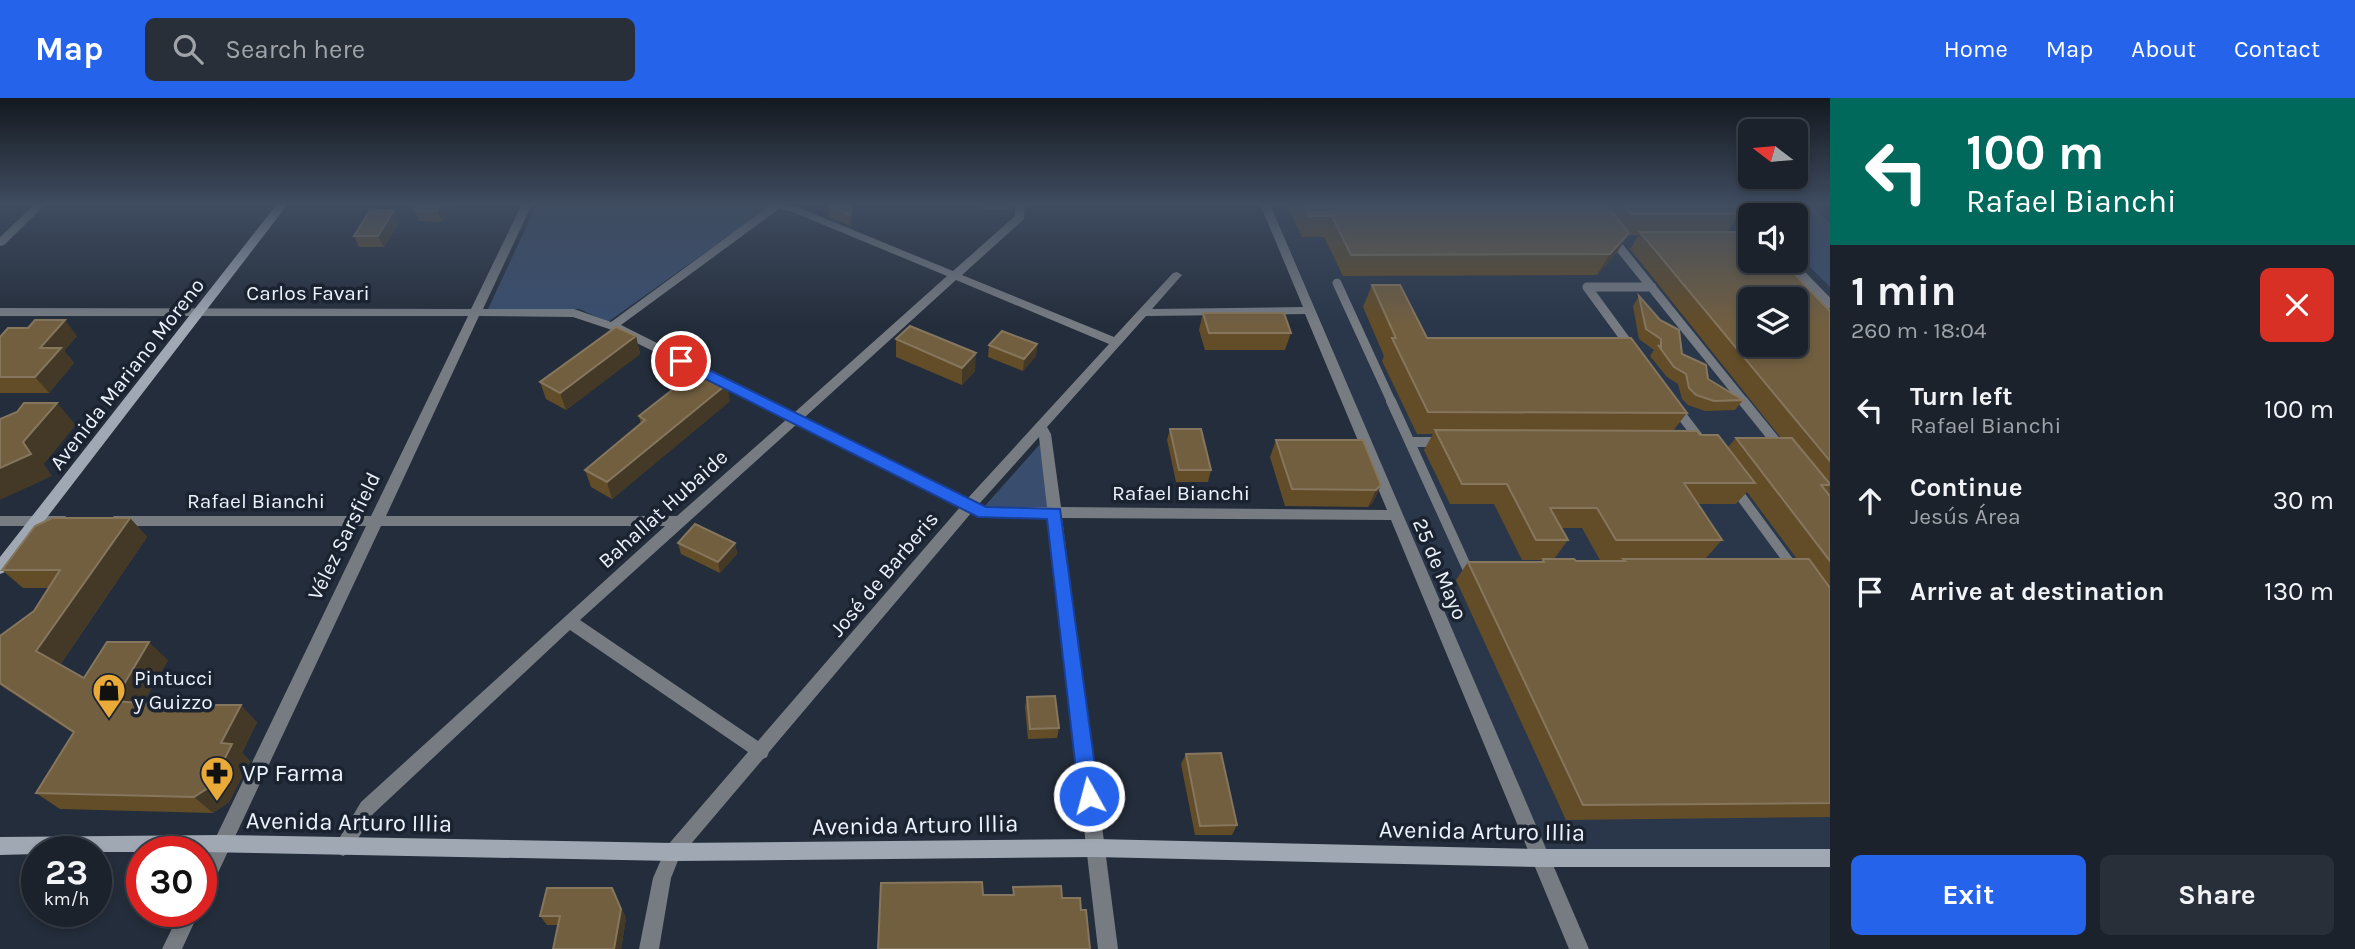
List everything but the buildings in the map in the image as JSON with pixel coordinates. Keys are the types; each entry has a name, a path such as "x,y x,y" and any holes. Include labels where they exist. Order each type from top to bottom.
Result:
{"main road":[{"name":"Avenida Mariano Moreno","path":"0,568 253,244"},
{"name":"Avenida Arturo Illia","path":"0,846 222,844 673,852 1095,848 1539,858 1830,858"}],"street":[{"name":"Vélez Sarsfield","path":"217,854 508,244"},
{"path":"614,326 726,244"},
{"path":"876,244 1118,343"},
{"name":"Bahallat Hubaide","path":"343,847 367,808 569,621 991,244"},
{"name":"25 de Mayo","path":"1281,244 1578,949"},
{"name":"José de Barberis","path":"649,949 662,878 673,852 969,506 1177,275"},
{"path":"1144,313 1308,310"},
{"name":"Carlos Favari","path":"0,312 574,313 614,326 794,419"},
{"name":"Rafael Bianchi","path":"794,419 969,506 990,513 1394,515"},
{"path":"1040,426 1045,434 1108,949"},
{"path":"0,521 76,521"},
{"name":"Rafael Bianchi","path":"104,521 679,522"},
{"path":"569,621 761,751"},
{"path":"172,949 183,927"}],"lane":[{"path":"1616,244 1785,453"},
{"path":"1800,273 1830,304"},
{"path":"1337,283 1467,568 1494,568"},
{"path":"1637,354 1587,287 1652,287"},
{"path":"1670,399 1711,455"},
{"path":"1411,442 1453,442"},
{"path":"1689,443 1715,443"},
{"path":"1765,444 1778,444"},
{"path":"1727,477 1797,573 1780,568"}],"shaded area":[{"path":"518,244 717,244 608,322 579,309 488,309"},
{"path":"1288,244 1738,244 1738,273 1808,273 1808,244 1830,245 1830,850 1544,849"},
{"path":"1808,244 1830,244 1830,287 1808,265"},
{"path":"1040,444 1049,510 984,507"}],"place":[{"name":"Pintucci y Guizzo","path":"109,720"},
{"name":"VP Farma","path":"217,803"}],"route":[{"path":"681,361 984,512 1054,513 1089,796"}]}
